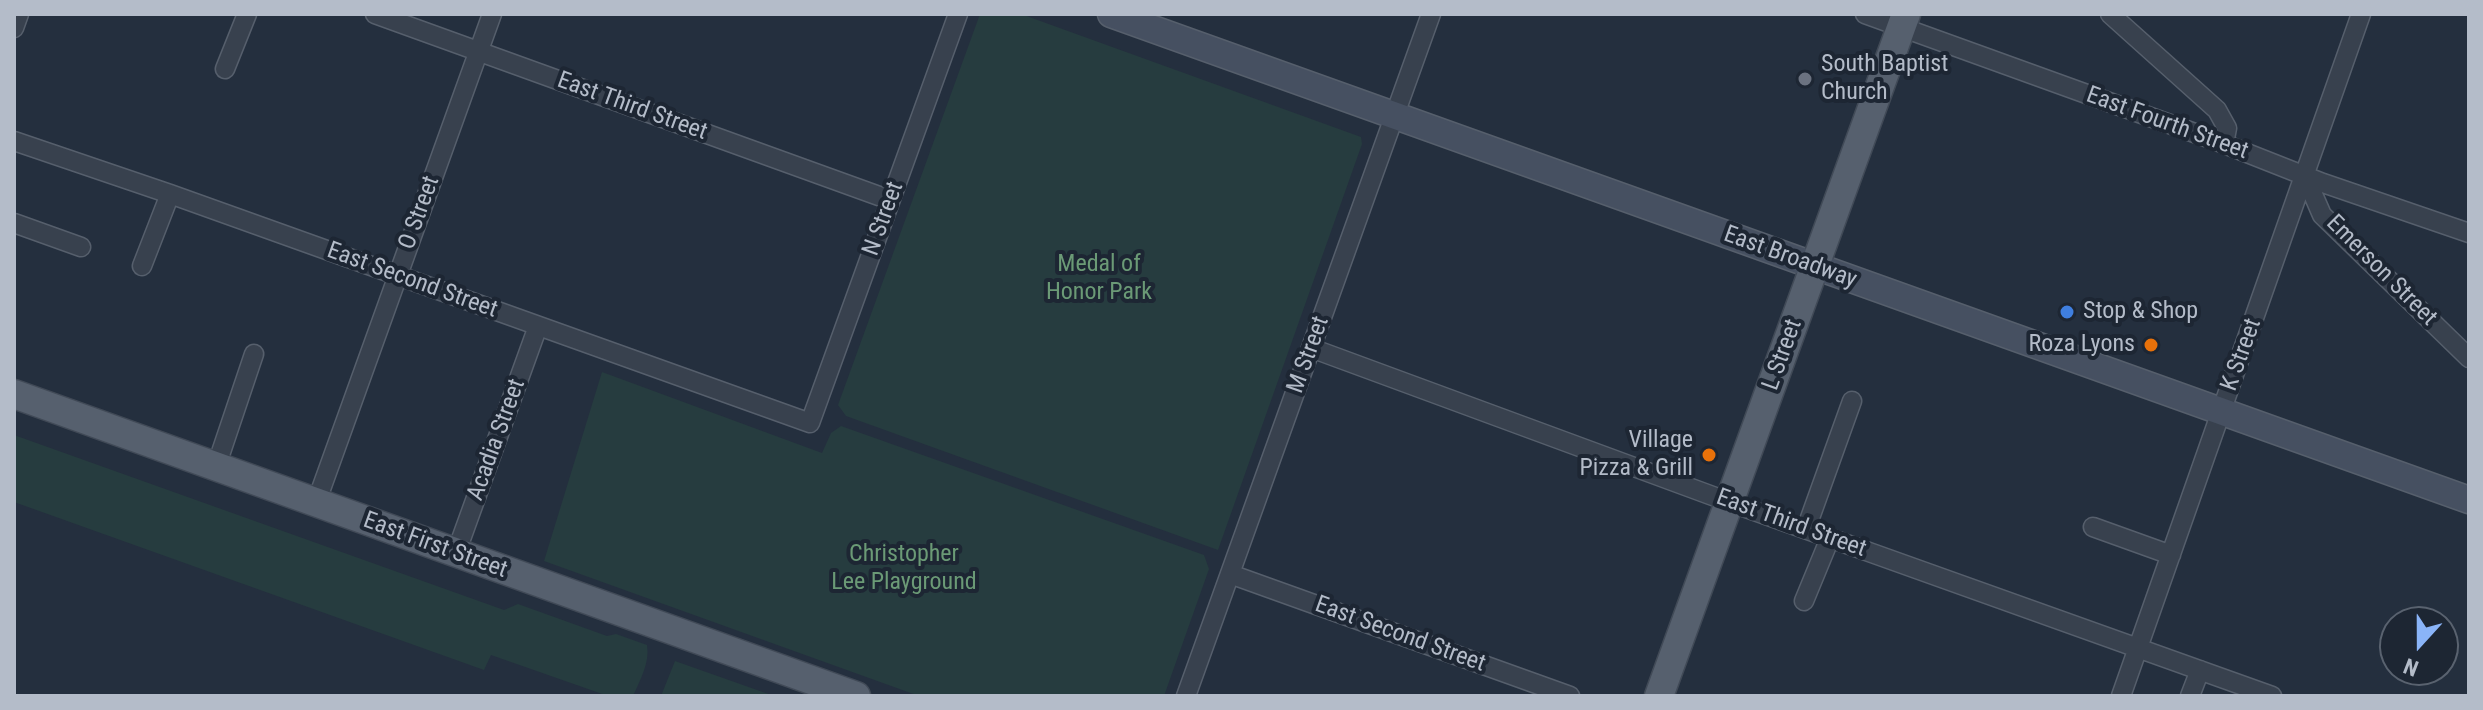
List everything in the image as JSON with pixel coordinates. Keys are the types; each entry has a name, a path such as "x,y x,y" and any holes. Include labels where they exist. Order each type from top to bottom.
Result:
{"main road":[{"name":"East Broadway","path":"1111,14 2469,500"},
{"name":"L Street","path":"1659,696 1904,20"},
{"name":"East First Street","path":"14,394 856,696"}],"street":[{"path":"14,28 19,14"},
{"path":"225,69 247,14"},
{"name":"East Third Street","path":"375,14 890,200"},
{"name":"O Street","path":"316,503 492,14"},
{"name":"N Street","path":"810,423 958,14"},
{"name":"M Street","path":"1186,696 1431,14"},
{"name":"East Fourth Street","path":"1865,14 1904,20 2305,176 2469,233"},
{"path":"2110,14 2217,110 2227,128 2224,144"},
{"name":"K Street","path":"2121,696 2361,14"},
{"name":"East Second Street","path":"14,141 810,423"},
{"name":"Emerson Street","path":"2305,176 2322,215 2469,358"},
{"path":"142,266 170,194"},
{"path":"14,223 81,247"},
{"name":"Acadia Street","path":"456,553 538,326"},
{"name":"East Third Street","path":"1311,348 1729,502 2272,696"},
{"path":"216,467 254,354"},
{"path":"1806,529 1852,401"},
{"path":"2093,527 2171,555"},
{"path":"1804,601 1830,538"},
{"name":"East Second Street","path":"1230,574 1570,696"},
{"path":"2190,696 2200,670"}],"green space":[{"name":"Medal of Honor Park","path":"980,14 1021,14 1361,137 1362,144 1218,550 846,416 838,405"},
{"name":"Christopher Lee Playground","path":"602,372 822,453 831,433 841,426 1204,555 1209,569 1164,696 919,696 544,561"},
{"path":"14,435 504,610 518,604 607,636 616,634 647,645 644,671 633,696 608,696 491,655 484,670 14,502"},
{"path":"675,661 774,696 661,696"}],"place":[{"name":"South Baptist Church","path":"1805,79"},
{"name":"Stop & Shop","path":"2067,312"},
{"name":"Roza Lyons","path":"2151,345"},
{"name":"Village Pizza & Grill","path":"1709,455"}]}
